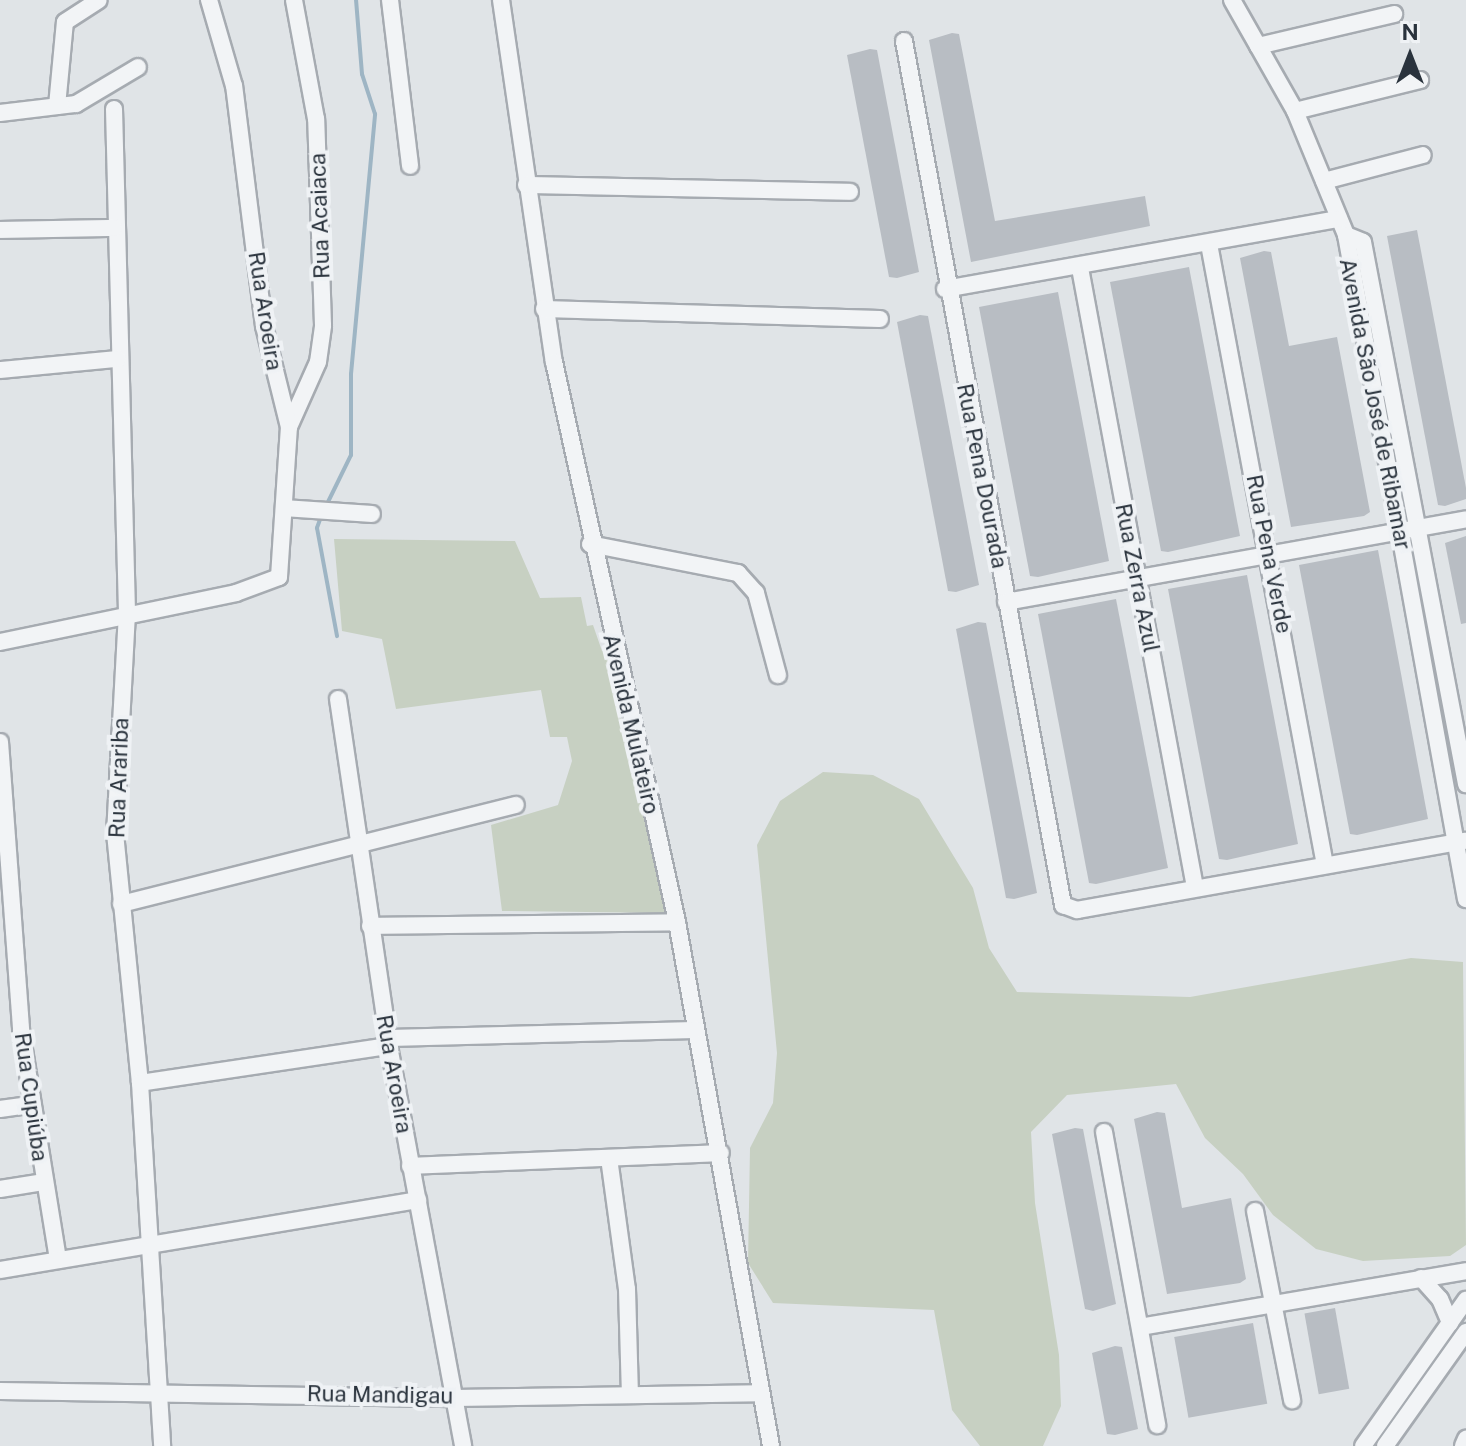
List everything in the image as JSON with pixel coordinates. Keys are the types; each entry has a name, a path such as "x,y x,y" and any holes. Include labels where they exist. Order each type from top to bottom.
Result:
{"street":[{"path":"57,106 65,22 99,0"},
{"name":"Rua Aroeira","path":"127,613 236,593 279,577 289,427 264,326 234,86 209,0"},
{"name":"Rua Acaiaca","path":"289,427 306,398 323,325 316,119 294,0"},
{"path":"390,0 410,166"},
{"name":"Avenida Mulateiro","path":"501,0 544,309 590,544 677,922 721,1153 759,1393 771,1446"},
{"path":"945,289 1209,244 1343,227 1295,111 1232,0"},
{"path":"1258,46 1394,14"},
{"name":"Rua Pena Dourada","path":"904,41 945,289 1066,909 1195,887"},
{"path":"0,113 92,98 138,67"},
{"path":"1295,111 1420,80"},
{"name":"Rua Arariba","path":"114,109 117,359 127,613 115,833 140,1083 162,1446"},
{"path":"1324,181 1423,155"},
{"path":"526,185 850,192"},
{"name":"Avenida São José de Ribamar","path":"1343,227 1363,242 1420,527 1466,784"},
{"name":"Avenida São José de Ribamar","path":"1343,227 1461,842 1466,899"},
{"path":"0,230 114,228"},
{"name":"Rua Pena Verde","path":"1209,244 1325,865"},
{"name":"Rua Zerra Azul","path":"1080,268 1195,887"},
{"path":"544,309 880,319"},
{"path":"0,370 117,359"},
{"path":"284,508 372,514"},
{"path":"1006,602 1466,519"},
{"path":"590,544 738,573 756,593 778,675"},
{"path":"0,642 127,613"},
{"name":"Rua Aroeira","path":"338,699 389,1042 463,1446"},
{"name":"Rua Cupiúba","path":"0,742 6,954 58,1260"},
{"path":"121,904 358,849 516,805"},
{"path":"1195,887 1461,842"},
{"path":"370,926 677,922"},
{"path":"140,1083 389,1042 696,1030"},
{"path":"0,1109 30,1105"},
{"path":"1104,1132 1157,1425"},
{"path":"410,1166 721,1153"},
{"path":"609,1158 627,1289 630,1395"},
{"path":"0,1189 44,1182"},
{"path":"0,1270 418,1200"},
{"path":"1255,1211 1292,1400"},
{"path":"1140,1327 1466,1271"},
{"path":"1421,1278 1440,1299 1450,1323"},
{"path":"1363,1446 1466,1301"},
{"path":"1385,1446 1466,1332"},
{"name":"Rua Mandigau","path":"0,1391 158,1390 455,1398 759,1393"},
{"path":"1463,1446 1466,1439"}],"green space":[{"path":"334,539 515,541 540,598 581,597 587,626 593,625 602,651 610,652 665,913 502,911 491,825 558,805 572,761 567,737 550,737 541,690 396,709 382,639 342,631"},
{"path":"823,772 873,775 919,799 973,888 989,948 1017,992 1190,997 1411,958 1463,962 1466,1245 1450,1256 1363,1261 1316,1249 1273,1215 1243,1174 1205,1138 1176,1084 1067,1095 1031,1132 1035,1203 1059,1355 1061,1406 1043,1446 980,1446 952,1410 934,1310 773,1303 748,1263 750,1148 773,1103 777,1053 757,845 780,801"}],"building":[{"path":"959,34 995,221 1145,196 1150,226 971,262 929,40"},
{"path":"877,50 919,272 897,278 889,277 847,55"},
{"path":"1417,230 1466,488 1466,499 1445,506 1438,505 1387,236"},
{"path":"1271,252 1289,346 1337,337 1370,512 1364,516 1291,527 1240,258"},
{"path":"1189,267 1240,536 1168,552 1161,551 1110,282"},
{"path":"1058,292 1109,561 1038,577 1030,576 979,307"},
{"path":"920,315 928,316 979,585 956,592 948,591 897,322"},
{"path":"1466,536 1466,623 1461,624 1445,543"},
{"path":"1378,550 1428,819 1357,835 1350,834 1299,565"},
{"path":"1247,575 1298,844 1227,860 1219,859 1168,589"},
{"path":"1116,599 1168,868 1096,884 1089,883 1038,614"},
{"path":"978,622 986,623 1037,893 1014,899 1006,898 956,629"},
{"path":"1157,1112 1165,1113 1182,1208 1231,1198 1246,1279 1240,1283 1167,1294 1134,1119"},
{"path":"1083,1129 1116,1304 1093,1311 1085,1309 1052,1134"},
{"path":"1335,1308 1349,1389 1319,1394 1304,1313"},
{"path":"1253,1323 1267,1404 1188,1418 1174,1337"},
{"path":"1122,1347 1138,1429 1115,1435 1107,1434 1092,1353"}],"waterway":[{"path":"326,506 351,455 351,374 375,114 362,74 356,0"},
{"path":"322,514 317,528 337,636"}]}
